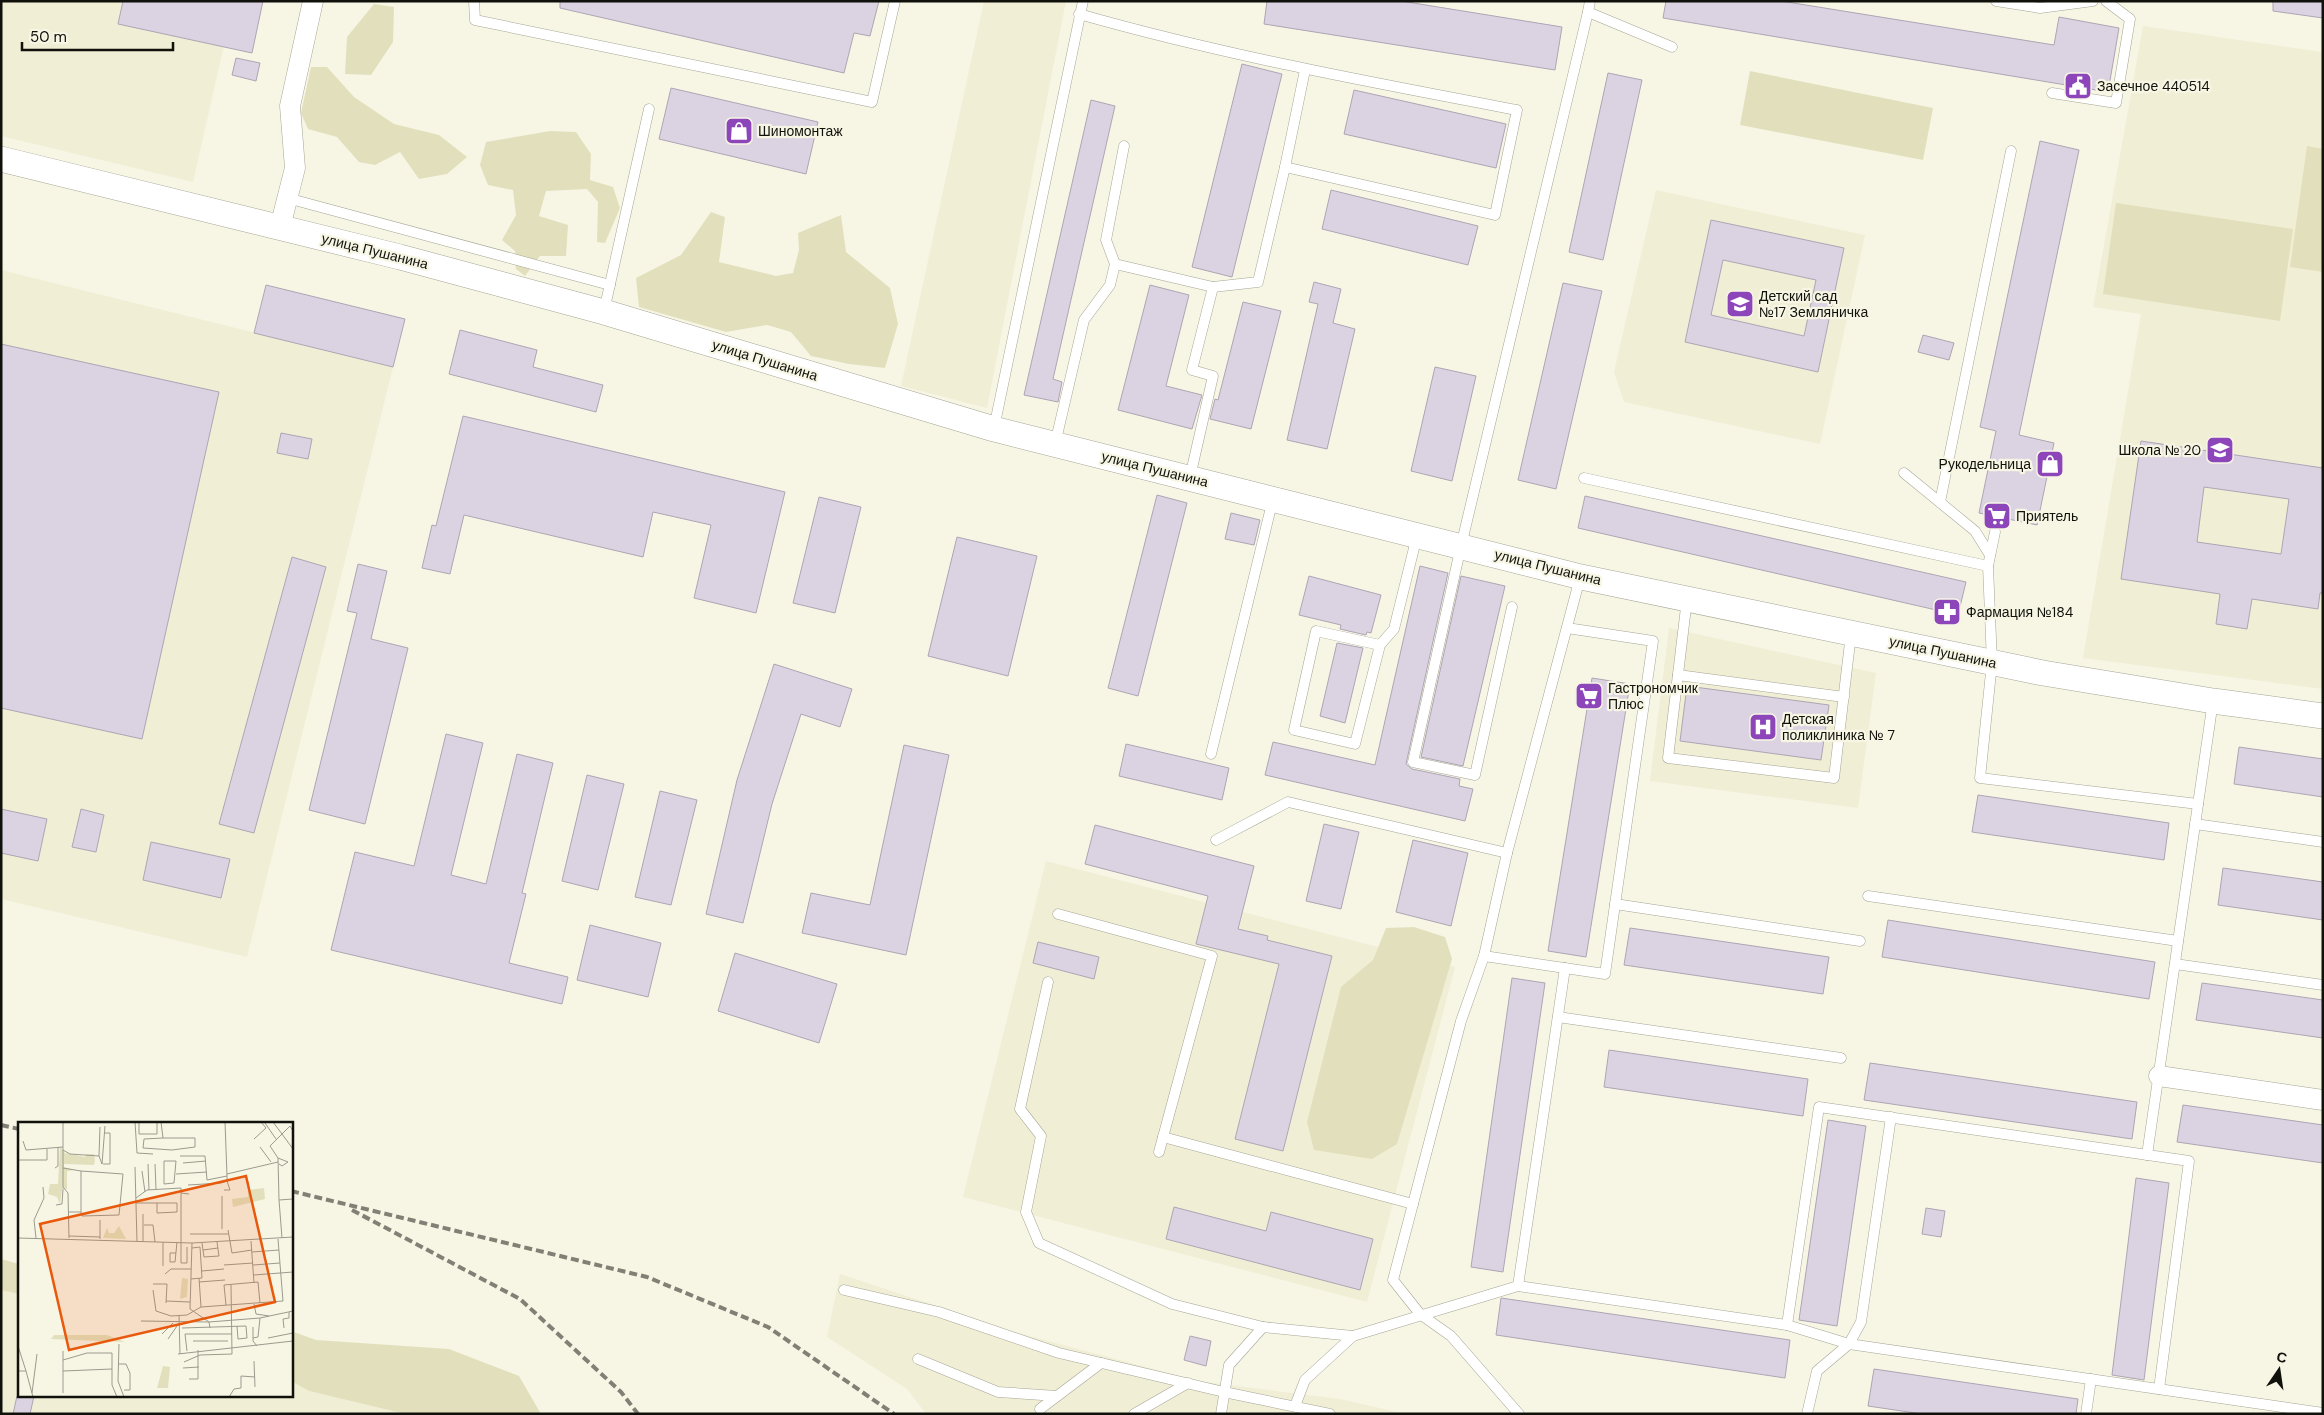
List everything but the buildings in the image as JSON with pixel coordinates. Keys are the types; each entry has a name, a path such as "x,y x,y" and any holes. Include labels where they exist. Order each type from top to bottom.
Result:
{"street":[{"path":"280,227 295,168 290,106 313,1"},
{"name":"улица Пушанина","path":"1,159 280,227 604,312 994,429 1580,577 1992,663 2213,701 2323,716"},
{"path":"2159,1076 2323,1100"}],"lane":[{"path":"474,1 475,20 872,102 895,1"},
{"path":"994,429 1083,1"},
{"path":"1512,607 1475,775 1413,762 1461,546 1590,1"},
{"path":"1996,1 2040,8 2093,1"},
{"path":"2052,93 2116,102 2130,19 2106,1"},
{"path":"1588,12 1672,46"},
{"path":"1079,14 1166,39 1305,70 1517,110 1495,215 1285,167"},
{"path":"1115,264 1213,288 1258,282 1305,70"},
{"path":"604,312 649,109"},
{"path":"1054,444 1084,320 1110,285 1115,264 1106,240 1124,146"},
{"path":"1940,502 2010,151"},
{"path":"287,198 610,285"},
{"path":"1190,478 1213,376 1192,370 1213,288"},
{"path":"1904,473 1975,530 1990,555"},
{"path":"1584,478 1988,566"},
{"path":"1211,754 1273,498"},
{"path":"1995,532 1988,566 1992,663 1980,778 2198,804"},
{"path":"1380,645 1316,631 1294,730 1355,744 1380,645 1394,628 1417,535"},
{"path":"1519,1414 1451,1336 1420,1314 1392,1280 1462,1021 1484,956 1506,853 1580,577"},
{"path":"1687,599 1668,758 1834,778 1851,633"},
{"path":"1484,956 1605,974 1654,641 1567,628"},
{"path":"1678,675 1844,697"},
{"path":"2147,1155 2213,701"},
{"path":"1216,840 1288,802 1506,853"},
{"path":"2195,824 2323,842"},
{"path":"1868,896 2178,941"},
{"path":"1615,904 1860,940"},
{"path":"1058,914 1212,956 1159,1152"},
{"path":"2175,964 2323,985"},
{"path":"1518,1286 1565,968"},
{"path":"1048,982 1020,1109 1041,1136 1026,1212 1039,1243 1172,1304 1263,1327 1353,1336 1420,1314 1518,1286 1787,1325 1849,1344 2323,1413"},
{"path":"1558,1017 1841,1058"},
{"path":"1787,1325 1819,1107 2189,1161 2159,1389"},
{"path":"1807,1414 1817,1371 1849,1344 1861,1322 1891,1117"},
{"path":"1163,1137 1413,1204"},
{"path":"844,1290 939,1312 1059,1353 1224,1392 1330,1414"},
{"path":"1221,1414 1229,1366 1263,1327"},
{"path":"1295,1406 1305,1380 1353,1336"},
{"path":"918,1360 998,1392 1058,1396"},
{"path":"1040,1409 1101,1363"},
{"path":"2086,1414 2091,1380"},
{"path":"1134,1414 1188,1383"}],"shaded area":[{"path":"1,1 234,1 193,182 1,136"},
{"path":"984,1 1066,1 987,408 901,386"},
{"path":"374,4 394,7 393,42 371,75 345,74 347,37"},
{"name":"Школа № 20","path":"2143,26 2323,52 2323,689 2083,658 2141,314 2093,307"},
{"path":"311,67 327,67 354,97 394,124 439,135 467,157 447,174 419,179 400,152 375,165 359,162 337,137 308,129 301,113"},
{"path":"1750,71 1933,108 1923,160 1740,125"},
{"path":"550,131 576,132 591,154 590,180 613,187 620,208 605,243 597,242 598,202 587,189 546,191 539,216 568,225 566,256 540,256 525,276 516,269 515,251 502,240 516,215 513,190 488,185 480,165 486,142"},
{"path":"2307,146 2323,149 2323,272 2290,267"},
{"name":"Детский сад №17 Земляничка","path":"1656,190 1865,235 1820,444 1624,402 1614,372"},
{"path":"2116,203 2293,229 2280,321 2103,294"},
{"path":"711,212 725,217 719,262 776,276 793,273 799,250 798,233 841,215 846,252 890,288 898,324 885,368 849,364 811,356 791,332 767,325 726,332 639,307 636,278 681,255"},
{"path":"1,270 393,367 247,957 1,899"},
{"name":"Детская поликлиника № 7","path":"1669,628 1876,673 1858,808 1650,781"},
{"path":"1046,861 1455,967 1367,1302 963,1197"},
{"path":"1414,927 1445,937 1452,959 1397,1144 1372,1159 1314,1150 1307,1122 1341,987 1373,960 1386,928"},
{"path":"1,1259 18,1264 18,1294 1,1290"},
{"path":"840,1274 1022,1334 1198,1381 1340,1399 1406,1414 926,1414 907,1389 827,1337"},
{"path":"1,1290 18,1294 18,1398 292,1398 292,1382 309,1391 405,1414 1,1414"},
{"path":"292,1331 316,1340 449,1349 519,1376 541,1414 405,1414 309,1391 292,1382"}],"railway":[{"path":"1,1125 18,1129"},
{"path":"292,1191 647,1277 768,1327 894,1414"},
{"path":"352,1210 520,1299 621,1392 638,1414"}],"place":[{"name":"Засечное 440514","path":"2078,86"},
{"name":"Шиномонтаж","path":"739,131"},
{"name":"Детский сад №17 Земляничка","path":"1740,304"},
{"name":"Школа № 20","path":"2220,450"},
{"name":"Рукодельница","path":"2050,464"},
{"name":"Приятель","path":"1997,516"},
{"name":"Фармация №184","path":"1947,612"},
{"name":"Гастрономчик Плюс","path":"1589,696"},
{"name":"Детская поликлиника № 7","path":"1763,727"}]}
